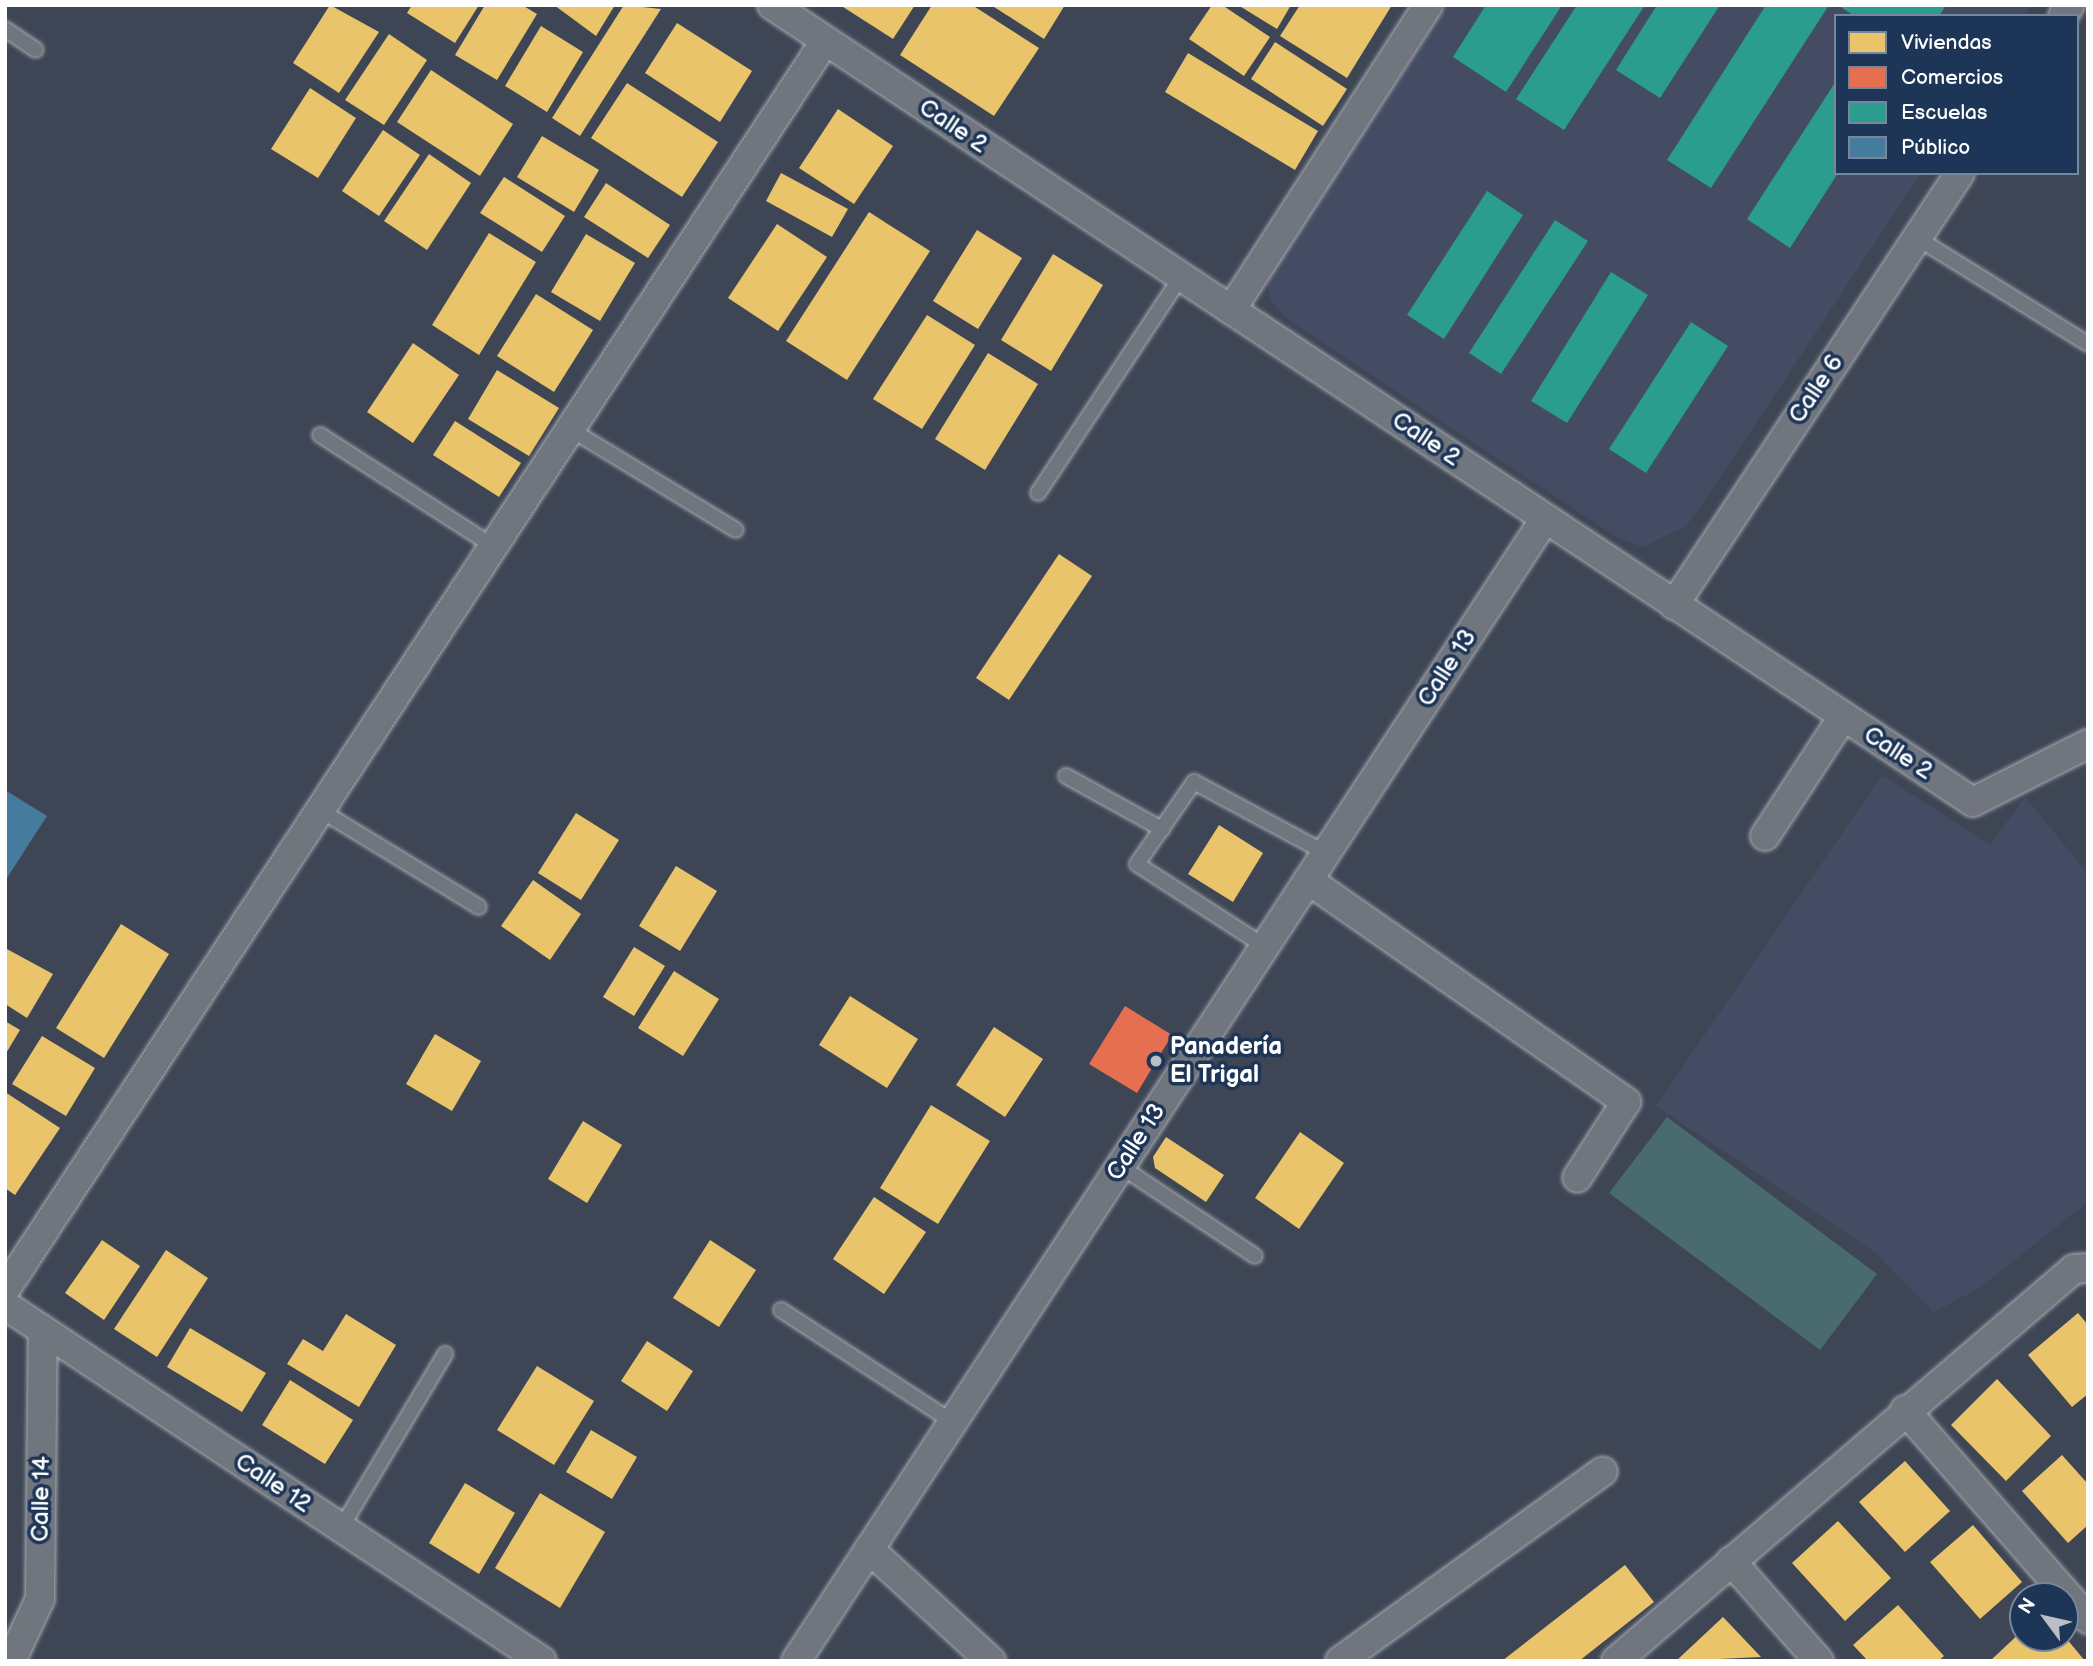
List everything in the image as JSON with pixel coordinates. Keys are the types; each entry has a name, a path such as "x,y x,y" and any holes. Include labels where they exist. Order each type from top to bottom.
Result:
{"street":[{"name":"Calle 2","path":"772,5 1973,802 2088,744"},
{"path":"1231,310 1427,5"},
{"path":"5,1290 825,41"},
{"name":"Calle 6","path":"1674,605 1959,175"},
{"name":"Calle 13","path":"796,1661 1545,519"},
{"path":"1765,836 1843,717"},
{"path":"1308,880 1626,1102 1577,1178"},
{"path":"1616,1661 1905,1410 2083,1274"},
{"name":"Calle 12","path":"5,1305 542,1661"},
{"name":"Calle 14","path":"11,1661 40,1599 43,1330"},
{"path":"1905,1410 2088,1619"},
{"path":"1339,1661 1603,1471"},
{"path":"869,1549 991,1661"},
{"path":"1731,1561 1819,1661"}],"lane":[{"path":"5,29 36,50"},
{"path":"1917,238 2088,344"},
{"path":"1038,493 1181,277"},
{"path":"570,429 736,530"},
{"path":"320,435 494,546"},
{"path":"1066,776 1161,829"},
{"path":"1264,946 1138,864 1161,829 1194,782 1326,853"},
{"path":"320,810 479,908"},
{"path":"1120,1166 1255,1256"},
{"path":"781,1310 953,1422"},
{"path":"341,1528 445,1354"}],"shaded area":[{"path":"1447,5 2031,5 2025,14 1834,14 1834,175 1920,175 1704,502 1686,526 1643,547 1619,539 1285,317 1271,301 1267,284"},
{"path":"1882,775 1990,845 2025,797 2088,874 2088,1202 1978,1289 1933,1312 1876,1253 1656,1106"}],"green space":[{"path":"1667,1117 1877,1274 1820,1350 1609,1193"}],"building: Viviendas":[{"path":"330,5 379,32 339,93 293,63"},
{"path":"412,5 479,5 455,43 407,13"},
{"path":"485,5 522,5 537,14 497,80 455,55"},
{"path":"554,5 615,5 596,36"},
{"path":"624,5 661,9 580,136 552,118"},
{"path":"840,5 915,5 893,39"},
{"path":"932,5 972,5 1039,48 994,116 900,55"},
{"path":"991,5 1065,5 1044,39"},
{"path":"1212,5 1222,5 1270,37 1244,76 1189,39"},
{"path":"1238,5 1291,5 1277,29"},
{"path":"1300,5 1392,5 1347,78 1280,36"},
{"path":"677,23 752,71 720,122 645,73"},
{"path":"541,26 583,52 547,112 505,86"},
{"path":"389,34 427,60 384,125 345,100"},
{"path":"1275,42 1347,89 1323,126 1251,79"},
{"path":"1188,53 1318,131 1295,170 1165,92"},
{"path":"431,70 513,124 480,176 397,122"},
{"path":"627,83 718,142 682,197 591,138"},
{"path":"310,88 356,118 318,178 271,149"},
{"path":"838,109 893,146 854,204 799,168"},
{"path":"383,130 420,155 379,216 342,191"},
{"path":"542,136 599,170 574,212 517,177"},
{"path":"429,154 471,183 427,250 384,221"},
{"path":"781,173 848,209 832,237 766,201"},
{"path":"504,177 565,216 542,252 480,213"},
{"path":"606,183 670,225 648,258 584,217"},
{"path":"869,212 930,251 847,380 786,341"},
{"path":"777,224 827,257 778,331 728,298"},
{"path":"977,230 1022,258 978,329 933,301"},
{"path":"489,233 536,262 479,355 432,325"},
{"path":"586,234 635,263 600,321 551,292"},
{"path":"1053,254 1103,285 1051,371 1001,340"},
{"path":"536,294 593,330 554,392 497,356"},
{"path":"927,315 975,345 922,429 873,399"},
{"path":"413,343 459,375 413,443 367,412"},
{"path":"988,353 1038,384 985,470 935,439"},
{"path":"497,370 559,408 529,456 468,419"},
{"path":"455,421 521,463 499,497 433,455"},
{"path":"1059,554 1092,576 1009,700 976,678"},
{"path":"576,813 619,840 581,900 538,873"},
{"path":"1219,825 1263,853 1233,902 1188,874"},
{"path":"676,866 717,891 680,951 639,926"},
{"path":"533,880 581,914 550,960 501,926"},
{"path":"121,924 169,954 104,1058 56,1028"},
{"path":"634,947 665,966 634,1016 603,997"},
{"path":"5,948 53,974 27,1018 5,1004"},
{"path":"674,971 719,999 683,1056 638,1028"},
{"path":"850,996 918,1039 887,1088 819,1045"},
{"path":"5,1021 20,1030 5,1055"},
{"path":"994,1027 1043,1059 1005,1117 956,1085"},
{"path":"435,1034 481,1061 452,1111 406,1084"},
{"path":"42,1036 95,1068 66,1116 12,1084"},
{"path":"5,1092 60,1128 15,1195 5,1188"},
{"path":"931,1105 990,1141 938,1224 880,1188"},
{"path":"583,1121 622,1145 587,1203 548,1179"},
{"path":"1300,1132 1344,1163 1299,1229 1255,1198"},
{"path":"1166,1137 1224,1175 1206,1202 1155,1168 1153,1157"},
{"path":"874,1197 926,1232 884,1294 833,1259"},
{"path":"102,1240 140,1266 104,1320 65,1293"},
{"path":"710,1240 756,1270 719,1327 673,1298"},
{"path":"166,1250 208,1278 157,1357 114,1329"},
{"path":"2078,1313 2088,1325 2088,1394 2072,1407 2028,1355"},
{"path":"346,1314 396,1345 359,1407 287,1364 303,1339 323,1351"},
{"path":"190,1328 266,1373 242,1412 167,1367"},
{"path":"647,1341 693,1371 667,1411 621,1381"},
{"path":"537,1366 594,1401 554,1465 497,1430"},
{"path":"1997,1379 2051,1436 2006,1481 1951,1425"},
{"path":"290,1380 353,1420 325,1464 262,1425"},
{"path":"591,1430 637,1457 612,1499 566,1472"},
{"path":"2062,1455 2088,1484 2088,1525 2068,1543 2022,1491"},
{"path":"1905,1461 1950,1511 1905,1552 1859,1502"},
{"path":"465,1483 515,1513 479,1574 429,1543"},
{"path":"540,1493 605,1532 560,1608 495,1568"},
{"path":"1838,1521 1891,1578 1845,1621 1792,1563"},
{"path":"1973,1525 2022,1582 2009,1582 2009,1593 1980,1619 1930,1562"},
{"path":"1625,1565 1654,1602 1579,1661 1502,1661"},
{"path":"1898,1605 1944,1656 1938,1661 1868,1661 1853,1645"},
{"path":"1723,1617 1761,1657 1676,1661"},
{"path":"2009,1643 2009,1652 2078,1652 2085,1661 1990,1661"}],"building: Comercios":[{"path":"1125,1006 1172,1035 1137,1093 1089,1064"}],"building: Escuelas":[{"path":"1486,5 1562,5 1506,92 1453,57"},
{"path":"1577,5 1645,5 1564,130 1516,99"},
{"path":"1657,5 1720,5 1660,98 1616,70"},
{"path":"1766,5 1829,5 1711,188 1667,160"},
{"path":"1838,5 1946,5 1940,14 1851,14"},
{"path":"1834,84 1834,175 1837,175 1790,248 1747,219"},
{"path":"1487,191 1523,215 1444,339 1407,315"},
{"path":"1555,220 1588,241 1501,374 1469,353"},
{"path":"1611,272 1648,295 1567,423 1531,401"},
{"path":"1691,322 1728,346 1646,473 1609,449"}],"building: Público":[{"path":"5,790 47,816 5,881"}],"place":[{"name":"Panadería El Trigal","path":"1156,1061"}]}
